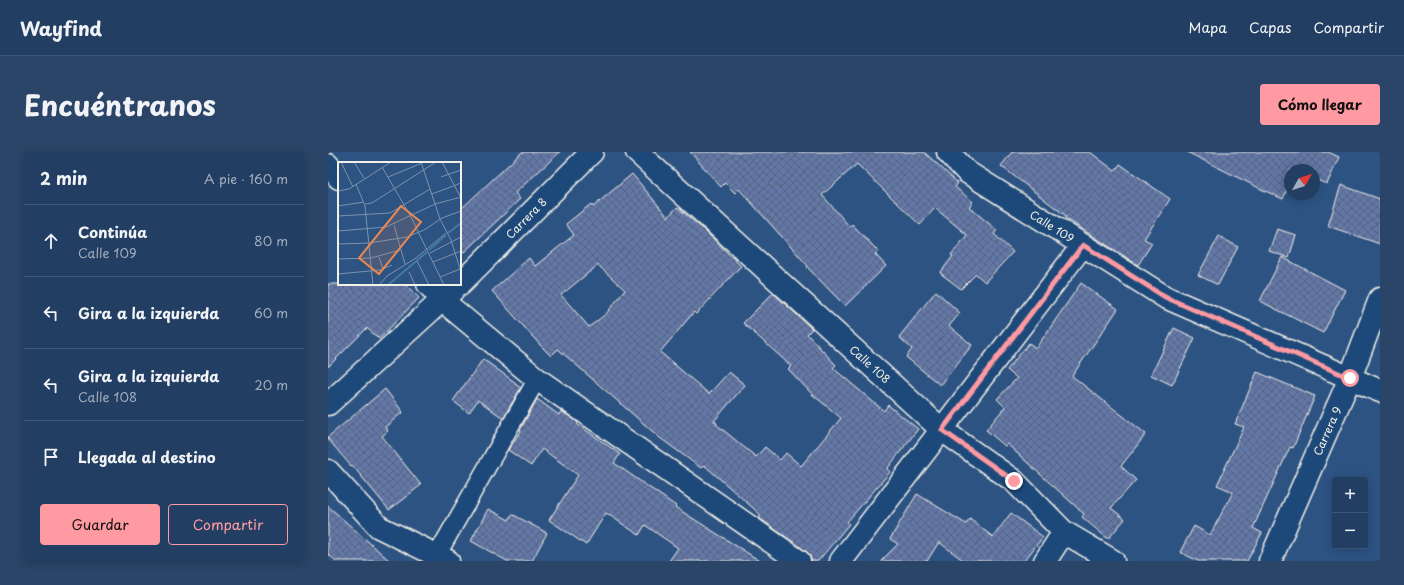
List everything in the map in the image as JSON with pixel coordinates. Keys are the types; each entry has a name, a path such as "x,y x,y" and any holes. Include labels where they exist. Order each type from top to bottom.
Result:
{"street":[{"name":"Carrera 8","path":"461,283 592,152"},
{"name":"Calle 108","path":"637,152 942,430 1014,481 1064,532 1113,561"},
{"name":"Calle 109","path":"948,152 967,172 1165,297 1380,392"},
{"path":"328,165 338,177"},
{"path":"841,561 1083,245"},
{"path":"429,285 443,301 537,379 799,561"},
{"name":"Carrera 8","path":"328,404 459,285"},
{"name":"Carrera 9","path":"1270,561 1350,378 1380,299"},
{"path":"328,471 379,527 442,558 537,379"},
{"path":"1045,561 1064,532"}],"building":[{"path":"522,152 560,152 515,193 520,199 461,255 461,209"},
{"path":"690,152 924,152 958,183 955,187 973,202 969,207 997,230 994,234 1013,252 985,282 976,274 961,289 940,273 953,256 951,255 967,235 935,208 920,225 857,164 822,195 850,227 852,224 878,251 875,254 886,266 845,306 807,267 808,266 739,189 735,193 725,183 721,187"},
{"path":"1012,152 1090,152 1115,171 1120,164 1170,199 1144,239 1152,243 1138,265 1065,218 1066,216 1001,166"},
{"path":"1187,152 1328,152 1339,157 1327,184 1320,181 1320,164 1284,164 1283,199"},
{"path":"632,174 668,217 677,207 704,230 741,266 696,314 694,312 660,352 709,394 729,372 745,385 714,421 756,457 765,447 780,460 786,453 801,466 841,418 813,395 788,369 791,366 743,323 773,293 812,329 807,334 836,365 833,368 884,411 888,405 918,429 887,469 890,472 847,522 849,524 818,561 811,561 810,555 806,551 759,518 761,515 704,465 701,468 660,438 558,349 551,356 492,291 529,258 535,266 574,235 566,224 591,204 593,207","holes":["598,265 625,290 606,314 589,327 561,295"]},
{"path":"1341,185 1380,199 1380,244 1328,226"},
{"path":"1277,229 1296,235 1289,258 1269,251"},
{"path":"1219,236 1238,247 1218,285 1198,275"},
{"path":"1282,257 1345,290 1323,333 1260,301"},
{"path":"1081,283 1118,309 1072,376 1146,434 1121,466 1136,480 1111,508 1125,519 1108,539 1082,517 1084,514 1007,444 1005,446 986,430 1005,407 997,399 1017,378 1007,370 1029,343 1036,348"},
{"path":"328,284 406,285 419,298 379,339 367,328 328,367"},
{"path":"936,291 960,313 949,326 972,345 940,385 906,357 912,349 899,337"},
{"path":"1174,328 1195,338 1172,385 1151,375"},
{"path":"483,359 521,388 503,418 478,400 469,413 453,401"},
{"path":"1257,372 1315,396 1293,448 1290,447 1253,528 1262,533 1247,561 1198,561 1180,552 1194,526 1210,535 1233,492 1217,485 1244,427 1235,424"},
{"path":"385,389 403,412 385,427 388,431 382,436 421,485 389,510 352,465 351,466 328,439 328,437"},
{"path":"537,399 559,415 561,411 578,422 577,424 620,454 614,463 676,506 675,507 760,561 669,561 678,548 645,525 639,535 606,513 586,545 549,520 578,475 542,449 531,466 508,450 521,431 520,430"},
{"path":"917,494 966,524 970,519 993,537 1011,513 1043,537 1024,561 964,561 939,542 927,561 881,561 898,544 890,539"},
{"path":"328,506 390,561 336,561 328,554"},
{"path":"488,509 509,520 512,514 547,533 532,561 507,561 471,541"}],"route":[{"path":"1014,481 942,430 1083,245 1165,297 1350,378"}]}
